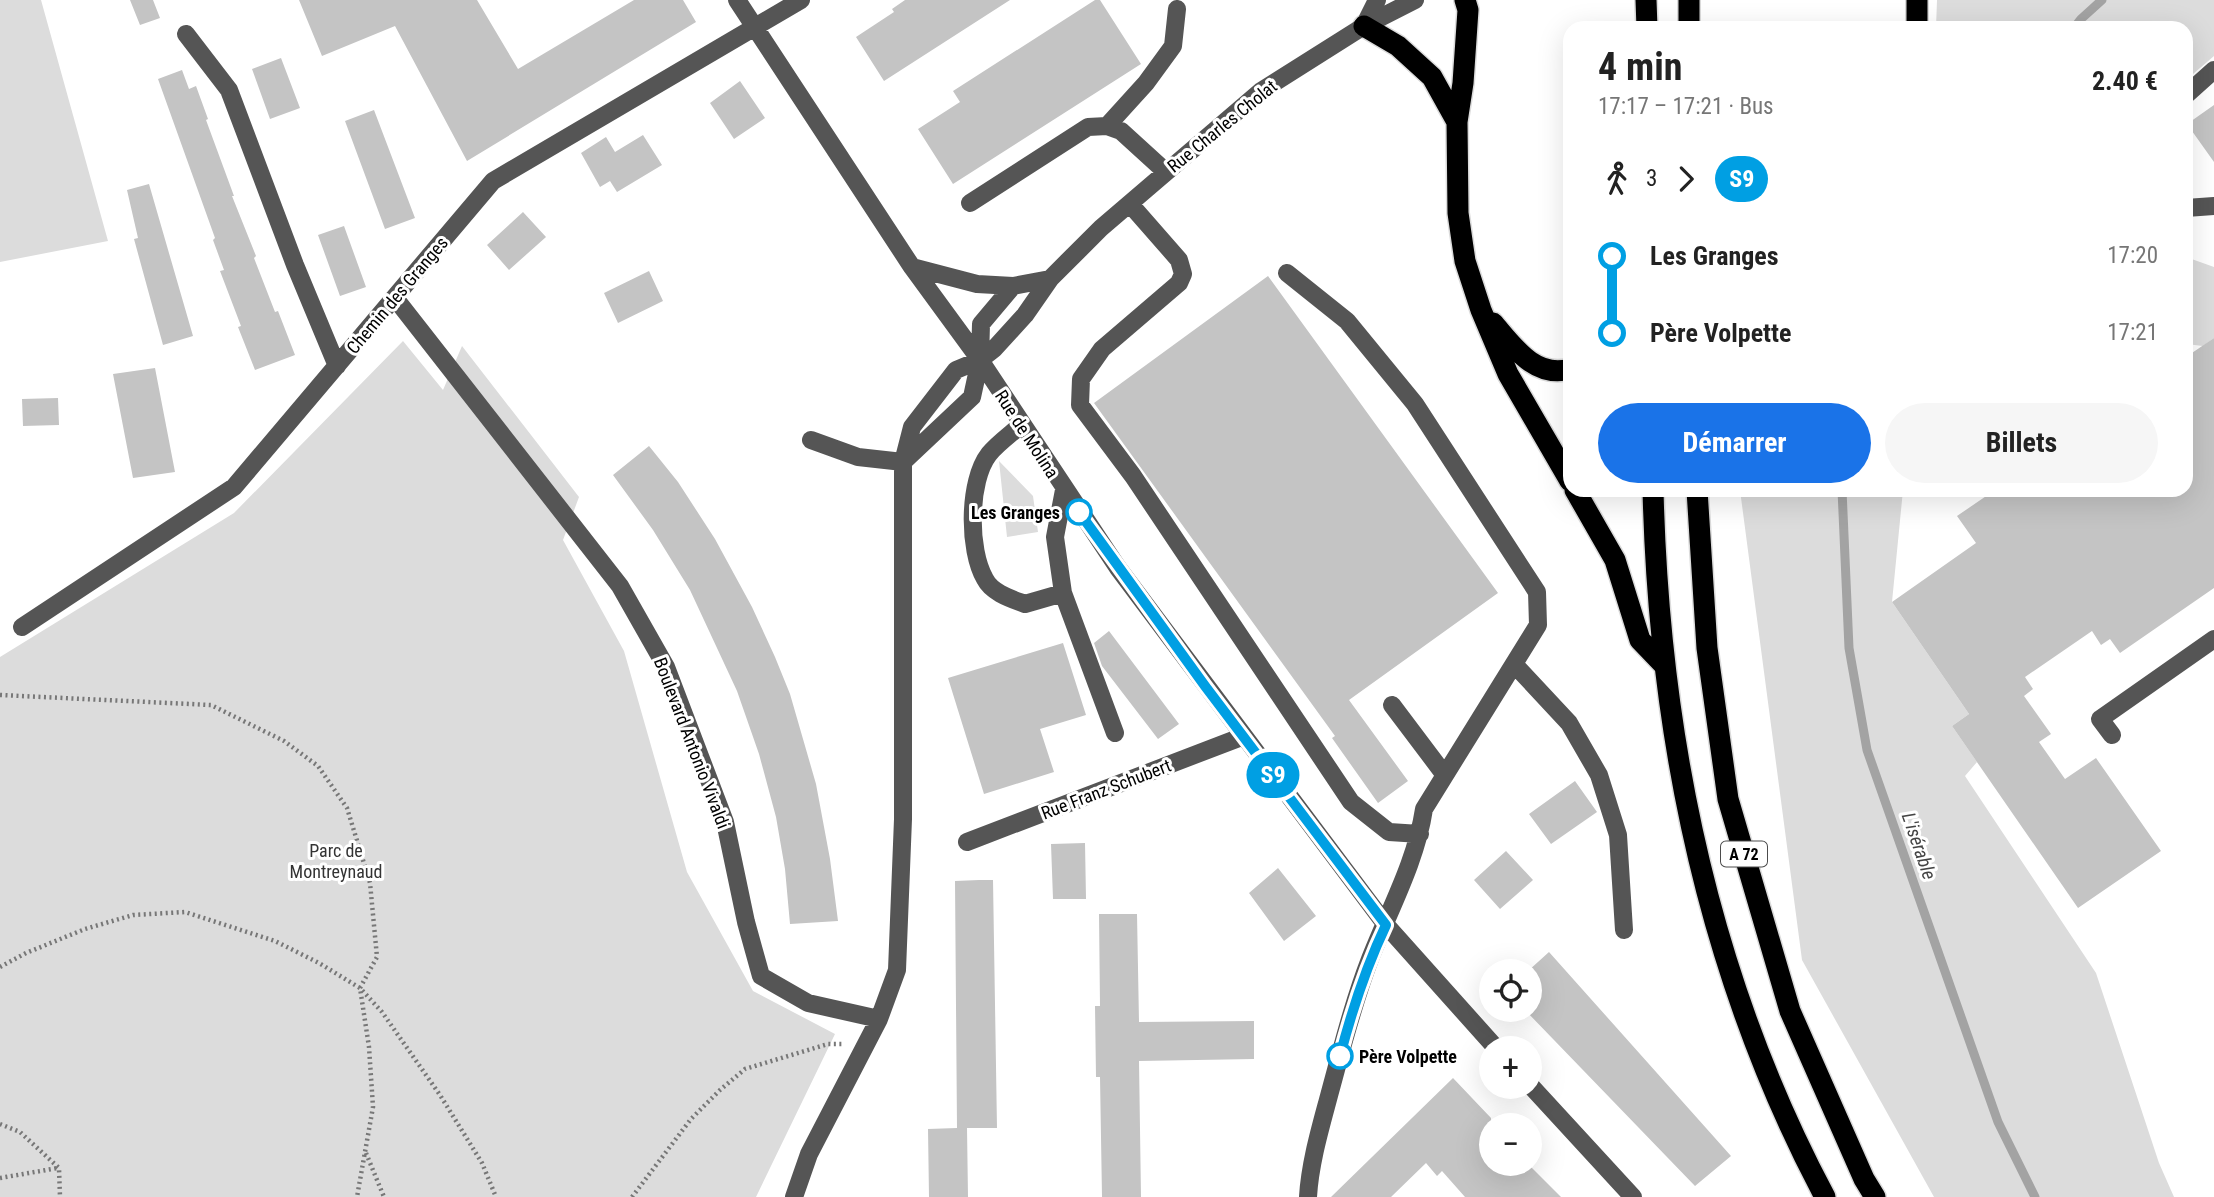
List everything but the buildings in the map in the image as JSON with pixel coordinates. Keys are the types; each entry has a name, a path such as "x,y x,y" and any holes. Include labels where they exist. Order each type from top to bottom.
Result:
{"highway":[{"path":"1465,0 1468,10 1463,83 1457,122 1458,213 1465,261 1481,310 1508,374 1563,469"},
{"path":"1646,0 1647,21"},
{"path":"1689,0 1689,21"},
{"path":"1917,0 1917,21"},
{"path":"1364,26 1398,46 1432,77 1457,122"},
{"path":"1481,310 1520,354 1539,369 1563,372"},
{"path":"1579,497 1615,560 1640,640 1664,665"},
{"name":"A 72","path":"1653,497 1664,665 1675,750 1687,811 1721,944 1781,1105 1825,1197"},
{"name":"A 72","path":"1699,497 1707,648 1728,799 1790,1011 1864,1179 1875,1197"}],"street":[{"name":"Chemin des Granges","path":"22,627 234,488 493,181 801,0"},
{"path":"1364,26 1377,0"},
{"name":"Rue Charles Cholat","path":"979,360 1009,333 1049,279 1166,172 1261,91 1364,26 1415,0"},
{"name":"Rue de Molina","path":"738,1 912,267 979,360 1118,568 1386,925 1485,1036"},
{"path":"1107,126 1146,83 1173,46 1177,9"},
{"path":"186,34 229,90 295,265 338,366"},
{"path":"2193,90 2214,70"},
{"path":"970,203 1088,127 1107,126 1121,131 1166,172"},
{"path":"1130,204 1179,260 1183,274 1179,283 1158,303 1102,349 1081,379 1080,405 1133,476 1351,802 1389,832 1420,834"},
{"path":"2193,208 2214,206"},
{"path":"912,267 977,284 1013,286 1049,279"},
{"path":"1287,274 1348,321 1415,404 1537,592 1538,625 1424,809 1420,834 1350,1016 1306,1194"},
{"path":"811,440 858,457 903,462 972,397 979,360 981,324 1013,286"},
{"name":"Boulevard Antonio Vivaldi","path":"396,298 620,586 666,667 725,822 746,922 761,976 808,1003 879,1019"},
{"path":"794,1197 809,1154 879,1019 897,970 903,819 903,462 912,427 956,370 979,360"},
{"path":"1021,425 989,455 977,481 972,504 976,556 985,581 1002,595 1025,604 1063,593"},
{"path":"1064,489 1055,537 1063,593 1115,733"},
{"path":"2112,735 2100,719 2214,639"},
{"path":"1514,664 1569,723 1599,775 1618,835 1624,930"},
{"path":"1392,705 1444,774"},
{"name":"Rue Franz Schubert","path":"967,842 1244,736"},
{"path":"1542,1097 1633,1197"}],"path":[{"path":"0,695 211,705 284,741 318,766 347,808 370,883 377,957 360,988 369,1047 373,1107 357,1197"},
{"path":"0,967 26,953 85,929 133,915 185,912 275,941 360,988 388,1021 440,1095 482,1163 496,1197"},
{"path":"632,1197 691,1119 745,1069 828,1044 843,1044 861,1053"},
{"path":"0,1124 20,1132 58,1168 60,1197"},
{"path":"365,1152 383,1197"},
{"path":"0,1178 58,1168"}],"green space":[{"path":"0,0 41,0 108,241 0,262"},
{"path":"1937,0 2214,0 2214,56 2193,74 2193,21 1936,21"},
{"path":"2193,260 2214,267 2214,338 2203,346 2193,345"},
{"name":"Parc de Montreynaud","path":"403,341 443,390 462,346 579,497 563,540 624,651 687,872 753,991 835,1034 756,1197 0,1197 0,657 234,513"},
{"path":"999,461 1033,496 1038,532 1007,537"},
{"path":"1741,497 1902,497 1892,602 1969,714 1952,726 1977,762 1965,776 2096,973 2159,1163 2174,1197 1934,1197 1802,960"}],"waterway":[{"name":"L'isérable","path":"2079,21 2102,0"},
{"name":"L'isérable","path":"1842,497 1849,648 1867,750 1998,1122 2035,1197"}],"bus line":[{"name":"S9","path":"1079,512 1205,686 1386,925 1371,957 1350,1016 1340,1056"}],"place":[{"name":"Les Granges","path":"1079,512"},
{"name":"Père Volpette","path":"1340,1056"}]}
